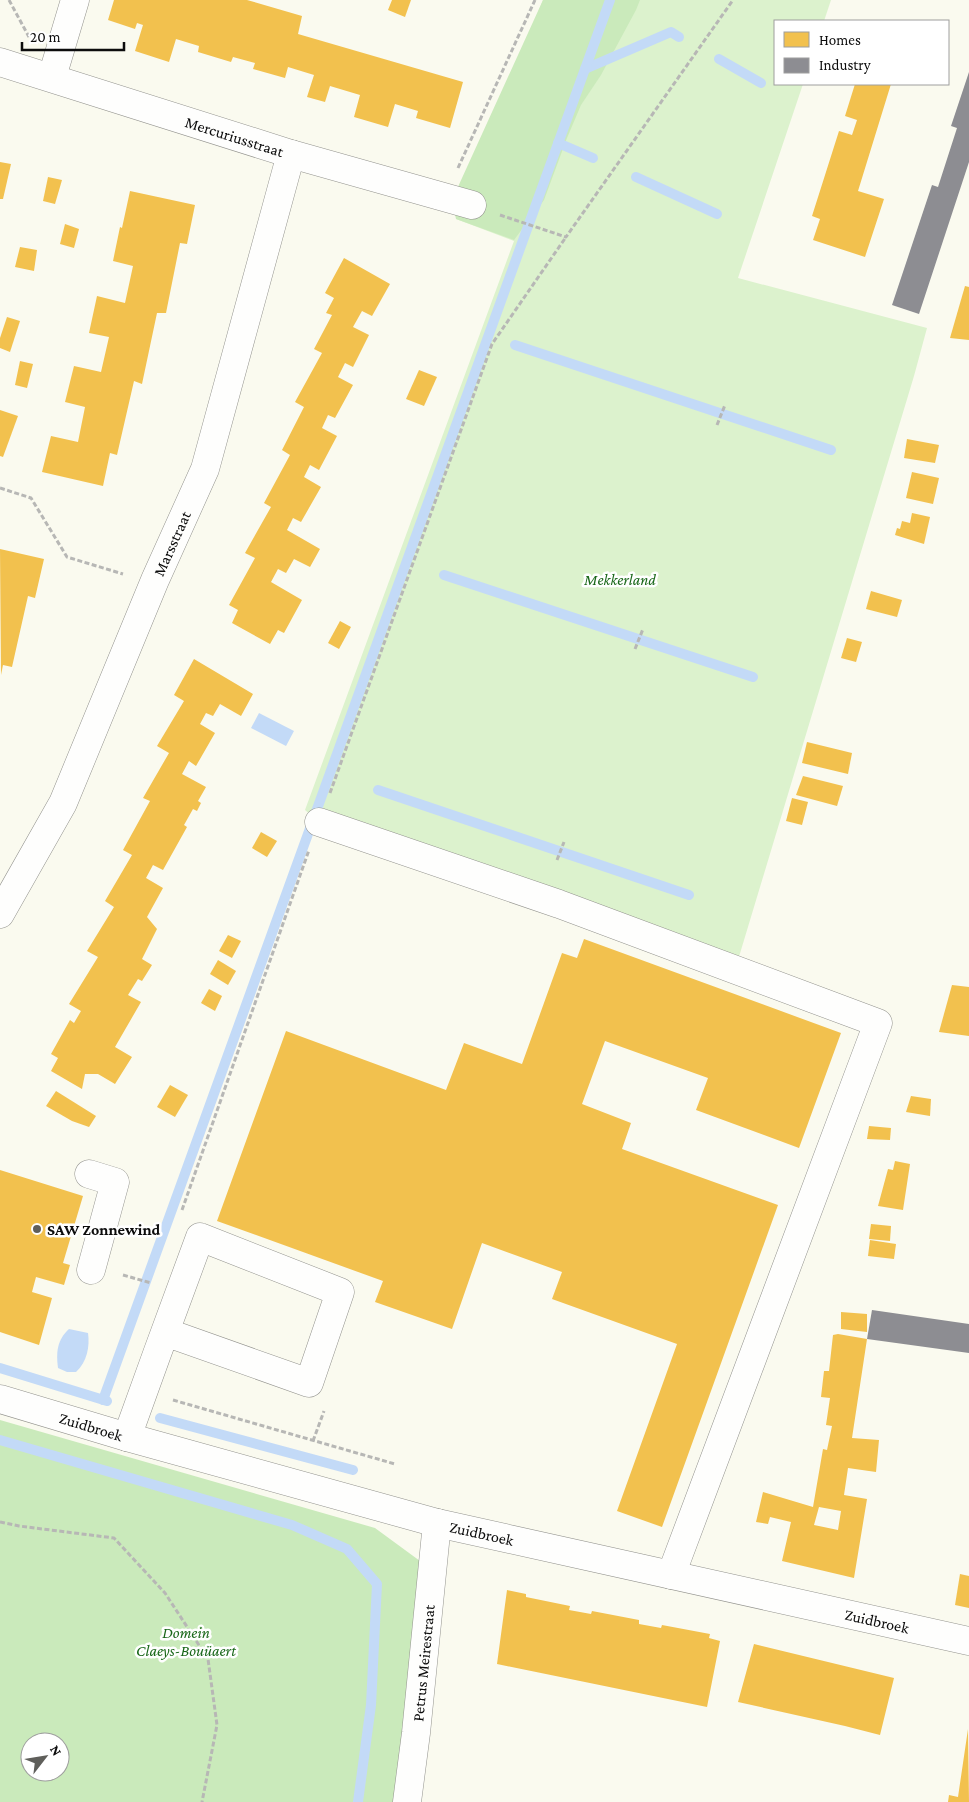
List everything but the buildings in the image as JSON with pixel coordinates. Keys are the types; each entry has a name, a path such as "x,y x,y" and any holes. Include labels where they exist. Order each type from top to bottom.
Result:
{"street":[{"path":"52,77 75,0"},
{"name":"Mercuriusstraat","path":"0,62 291,154 472,205"},
{"name":"Marsstraat","path":"0,914 63,803 155,580 205,469 291,154"},
{"path":"319,822 559,904 878,1023 671,1575"},
{"path":"89,1174 115,1182 91,1270"},
{"path":"127,1437 143,1391 200,1237 340,1292 309,1382 165,1332"},
{"name":"Zuidbroek","path":"0,1399 127,1437 437,1523 969,1641"},
{"name":"Petrus Meirestraat","path":"407,1802 416,1733 437,1523"}],"path":[{"path":"445,198 535,0"},
{"path":"515,220 566,237 733,0"},
{"path":"717,425 726,405"},
{"path":"0,488 31,498 67,556 131,577 155,580"},
{"path":"635,649 643,629"},
{"path":"557,860 564,842"},
{"path":"131,1277 153,1284"},
{"path":"143,1391 395,1464"},
{"path":"0,1522 114,1538 165,1593 208,1658 218,1725 202,1802"}],"green space":[{"name":"Mekkerland","path":"543,0 831,0 824,20 774,20 774,85 803,85 738,278 927,328 735,970 319,822 305,810 514,241 456,219"},
{"path":"543,0 640,0 601,75 581,105 544,200 514,240 456,219 452,200"},
{"name":"Domein Claeys-Bouüaert","path":"0,1420 375,1528 420,1561 394,1802 0,1802"}],"water":[{"path":"259,713 294,731 286,746 251,728"},
{"path":"69,1329 88,1333 87,1354 83,1364 76,1372 67,1372 58,1368 58,1347 62,1337"}],"waterway":[{"path":"103,1400 610,0"},
{"path":"585,69 671,32 679,37"},
{"path":"719,59 761,83"},
{"path":"558,143 593,158"},
{"path":"636,177 717,214"},
{"path":"515,345 831,450"},
{"path":"444,575 753,677"},
{"path":"378,790 689,895"},
{"path":"0,1368 107,1401"},
{"path":"160,1418 353,1470"},
{"path":"0,1440 292,1525 347,1549 377,1584 371,1705 358,1802"}],"place":[{"name":"SAW Zonnewind","path":"37,1229"}]}
